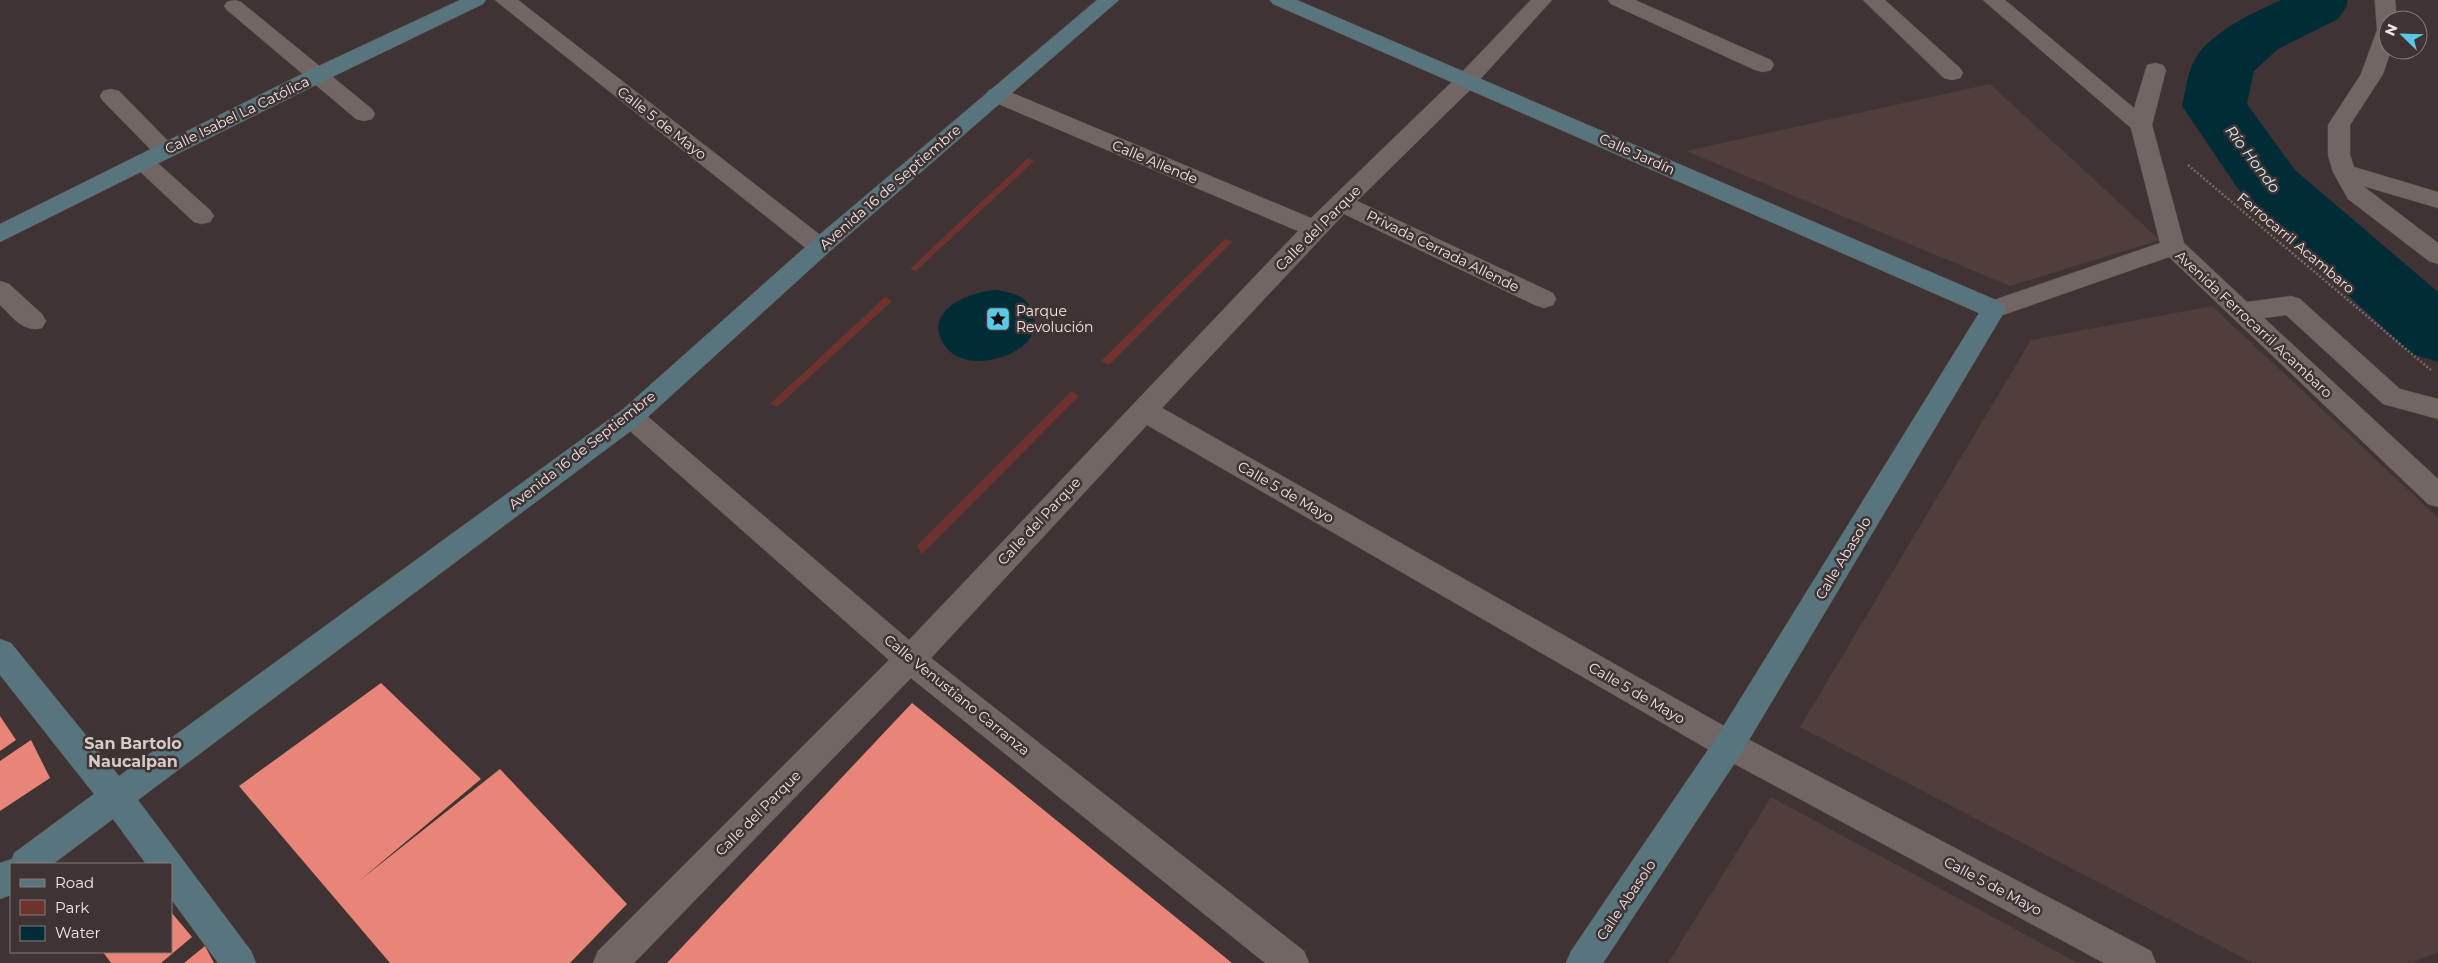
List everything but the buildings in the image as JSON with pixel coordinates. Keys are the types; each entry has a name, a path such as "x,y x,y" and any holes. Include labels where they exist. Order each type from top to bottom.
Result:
{"street":[{"name":"Calle Isabel La Católica","path":"0,234 318,75 476,0"},
{"name":"Calle 5 de Mayo","path":"505,0 820,247"},
{"name":"Avenida 16 de Septiembre","path":"27,863 630,417 820,247 1109,0"},
{"name":"Calle Jardín","path":"1280,0 1994,309"},
{"name":"Calle del Parque","path":"610,963 910,659 1314,229 1467,80 1542,0"},
{"path":"1618,0 1763,65"},
{"path":"1873,0 1952,72"},
{"path":"1993,0 2142,125 2154,70"},
{"path":"2385,0 2387,30 2372,74 2339,125 2339,155 2344,172 2356,193 2438,255"},
{"path":"234,6 364,114"},
{"name":"Calle Allende","path":"997,95 1314,229"},
{"path":"111,96 165,151"},
{"name":"Avenida Ferrocarril Acambaro","path":"2142,125 2173,248 2438,496"},
{"path":"143,162 202,216"},
{"path":"2344,172 2438,200"},
{"name":"Privada Cerrada Allende","path":"1342,203 1544,299"},
{"path":"1994,309 2173,248"},
{"path":"0,290 33,321"},
{"path":"2241,312 2291,305 2392,398 2438,409"},
{"name":"Calle Abasolo","path":"1583,963 1730,746 1994,309"},
{"name":"Calle 5 de Mayo","path":"1143,410 1730,746 2139,963"},
{"name":"Calle Venustiano Carranza","path":"630,417 910,659 1292,963"},
{"path":"0,652 116,797 165,863"},
{"path":"172,872 239,963"},
{"path":"0,884 10,876"}],"path":[{"name":"Ferrocarril Acambaro","path":"2142,125 2438,376"}],"shaded area":[{"path":"1990,84 2160,240 2010,286 1686,151"},
{"path":"2212,306 2438,518 2438,952 2412,963 2253,963 1800,727 2031,340"},
{"path":"1771,797 2078,963 1668,963"}],"green space":[{"path":"1028,158 1034,161 916,271 910,269"},
{"path":"1225,239 1232,242 1109,365 1101,361"},
{"path":"885,297 892,301 777,407 770,404"},
{"path":"1072,391 1079,396 922,554 917,546"}],"water":[{"path":"997,290 1019,296 1031,308 1035,321 1030,339 1017,350 995,359 983,361 960,358 950,352 943,343 939,331 939,321 945,312 953,304 964,298"}],"waterway":[{"name":"Río Hondo","path":"2317,0 2317,6 2256,36 2224,64 2214,106 2271,186 2438,334"}],"place":[{"name":"Parque Revolución","path":"998,319"}],"district":[{"name":"San Bartolo Naucalpan","path":"133,752"}]}
